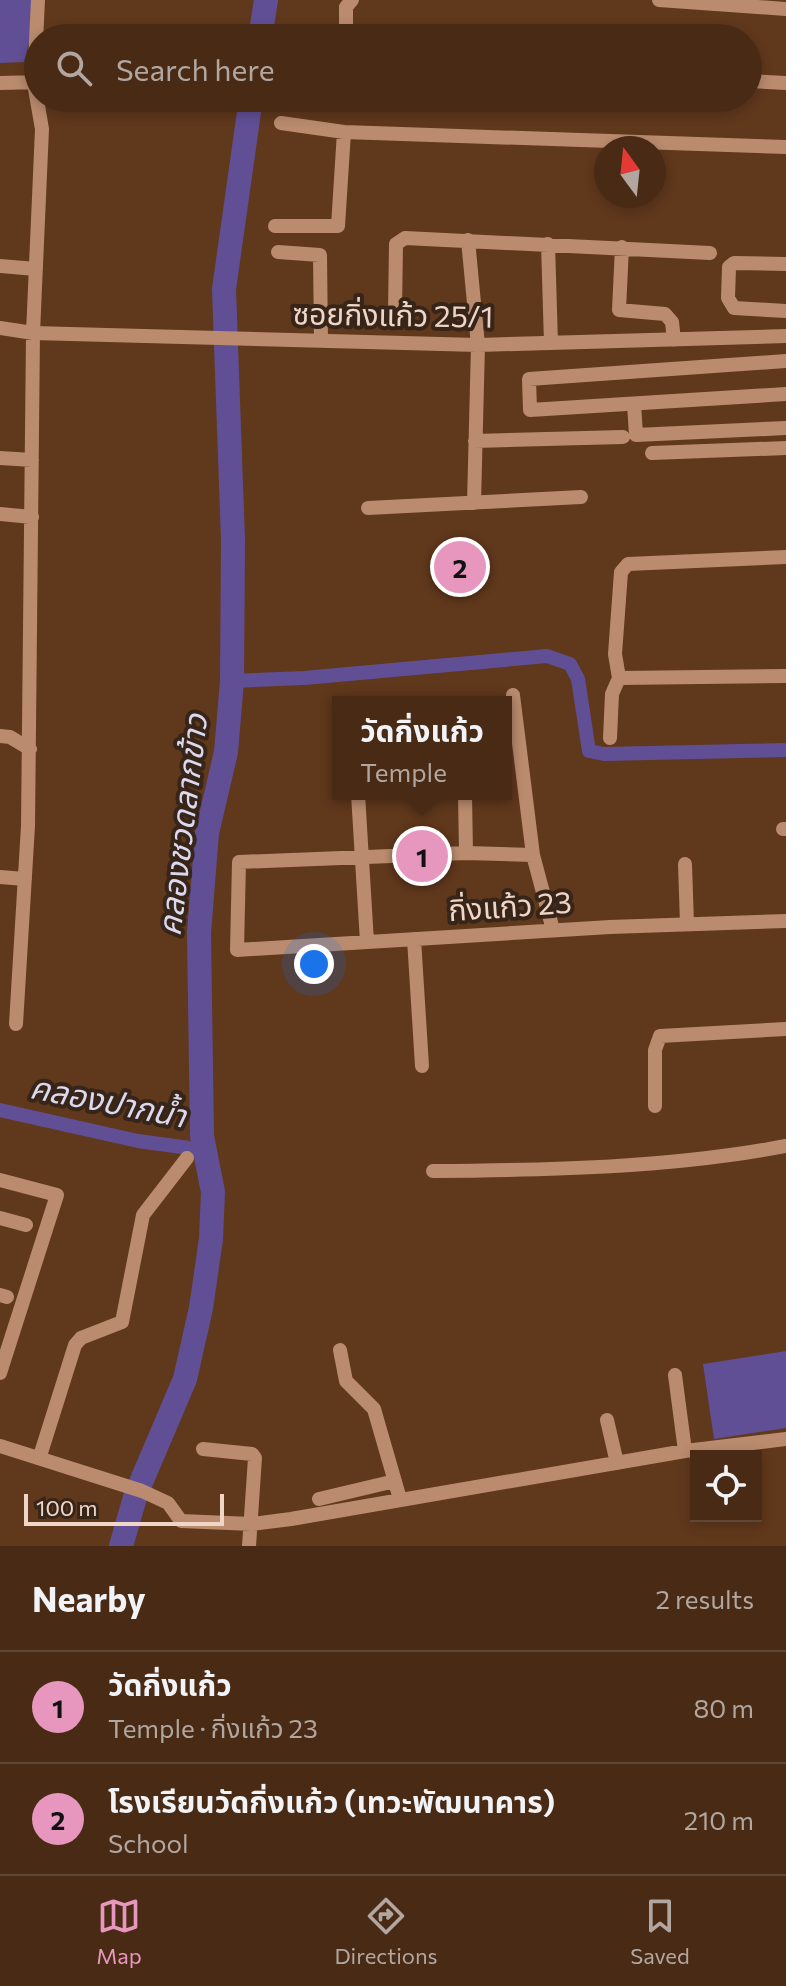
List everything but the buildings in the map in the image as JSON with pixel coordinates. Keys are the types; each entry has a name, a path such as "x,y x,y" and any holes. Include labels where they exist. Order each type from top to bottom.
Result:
{"street":[{"path":"37,24 38,0"},
{"path":"346,24 346,7 352,0"},
{"path":"659,0 786,9"},
{"path":"0,83 24,82"},
{"path":"762,82 786,83"},
{"path":"16,1024 30,749 33,333 42,129 40,112"},
{"path":"281,123 344,132 786,147"},
{"path":"275,226 338,226 344,132"},
{"path":"395,312 396,244 399,240 468,240 710,253"},
{"path":"468,240 473,318 478,345 474,503"},
{"path":"548,244 551,343"},
{"path":"622,247 619,310 665,314 672,322 674,340"},
{"path":"278,252 320,255 321,341"},
{"path":"786,264 734,263 729,267 731,305 786,311"},
{"path":"0,266 36,269"},
{"path":"766,311 769,336"},
{"name":"ซอยกิ่งแก้ว 25/1","path":"0,328 33,333 478,345 786,336"},
{"path":"786,361 529,379 530,410 786,394"},
{"path":"634,404 636,435 786,428"},
{"path":"475,441 623,437"},
{"path":"652,453 786,448"},
{"path":"0,458 32,460"},
{"path":"368,508 581,497"},
{"path":"0,514 32,517"},
{"path":"610,738 612,694 619,678 615,654 624,567 786,557"},
{"path":"619,678 786,676"},
{"path":"513,695 533,855 553,930"},
{"path":"0,736 10,737 30,749"},
{"path":"359,800 367,942"},
{"path":"465,800 466,853"},
{"path":"364,855 533,855"},
{"name":"กิ่งแก้ว 23","path":"364,855 239,862 237,950 553,930 786,921"},
{"path":"685,864 687,924"},
{"path":"0,877 25,879"},
{"path":"414,939 422,1066"},
{"path":"655,1106 655,1050 660,1036 786,1029"},
{"path":"433,1171 646,1165 713,1160 786,1146"},
{"path":"40,1456 75,1345 81,1338 122,1322 143,1215 187,1158"},
{"path":"0,1180 57,1195 0,1373"},
{"path":"0,1218 26,1225"},
{"path":"340,1350 346,1381 374,1409 400,1499"},
{"path":"675,1375 685,1451"},
{"path":"607,1420 617,1463"},
{"path":"0,1446 40,1456 142,1491 168,1503 181,1521 252,1524 334,1513 685,1451 786,1439"},
{"path":"203,1449 252,1454 255,1458 249,1546"},
{"path":"319,1499 395,1481"}],"shaded area":[{"path":"0,0 31,0 33,24 24,24 24,62 0,63"},
{"path":"786,1351 786,1428 714,1439 703,1364"}],"waterway":[{"name":"คลองชวดลากข้าว","path":"262,24 266,0"},
{"name":"คลองชวดลากข้าว","path":"121,1546 136,1494 185,1379 201,1308 211,1239 213,1192 202,1136 199,933 207,833 226,752 232,681 233,540 224,289 249,112"},
{"path":"232,681 304,678 547,656 570,664 578,679 589,751 604,754 786,750"},
{"name":"คลองปากน้ำ","path":"0,1110 138,1141 204,1150"}],"place":[{"name":"โรงเรียนวัดกิ่งแก้ว (เทวะพัฒนาคาร)","path":"460,567"},
{"name":"วัดกิ่งแก้ว","path":"422,856"}]}
